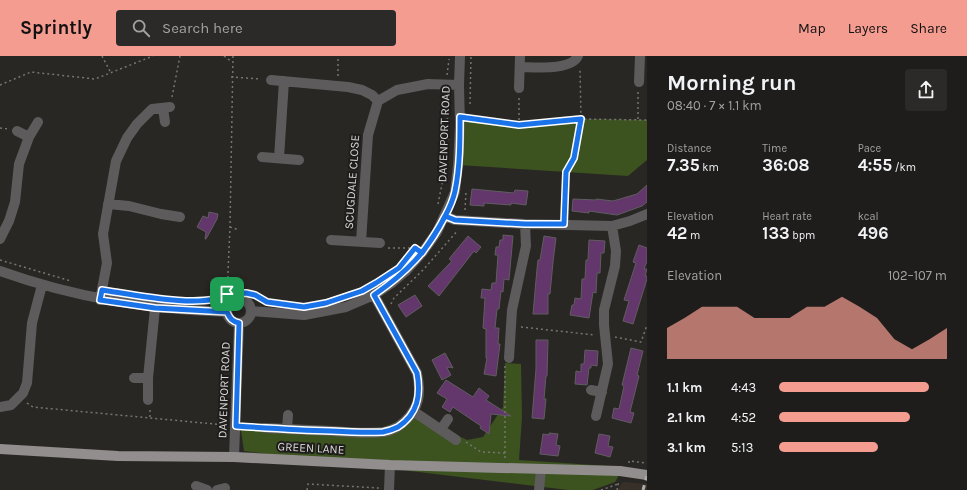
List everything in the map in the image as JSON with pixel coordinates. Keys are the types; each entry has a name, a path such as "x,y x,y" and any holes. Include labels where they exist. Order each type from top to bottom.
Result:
{"main road":[{"name":"GREEN LANE","path":"0,449 118,456 234,457 390,465 625,472 647,475"}],"street":[{"name":"DAVENPORT ROAD","path":"251,312 304,315 346,307 374,295 393,282 406,271 422,253 437,232 455,192 460,117 460,56"},
{"path":"520,56 520,88"},
{"path":"638,82 643,68 640,56"},
{"path":"520,66 561,66 579,60"},
{"path":"271,80 338,86 362,90 372,95 378,101 397,90 428,84 459,85"},
{"path":"279,158 284,81"},
{"name":"SCUGDALE CLOSE","path":"361,242 368,135 378,101"},
{"path":"100,300 107,263 103,234 116,161 127,138 136,124 152,109 167,107 165,122"},
{"path":"0,239 9,221 15,202 19,164 29,137 38,122"},
{"path":"17,131 29,137"},
{"path":"262,157 299,160"},
{"path":"108,204 129,206 174,219"},
{"path":"445,216 455,220 525,224 612,226 647,214"},
{"path":"509,358 512,310 526,246 525,224"},
{"path":"596,416 608,364 604,310 615,266 616,250 612,226"},
{"name":"SCUGDALE CLOSE","path":"331,240 380,243"},
{"path":"0,271 42,285 100,300 155,308 227,312"},
{"path":"0,407 12,405 23,392 27,383 32,323 42,285"},
{"path":"265,428 385,432 406,421 418,401 420,387 417,373 374,295"},
{"path":"229,298 247,302 251,312 249,317 244,322 234,322 229,318 227,312 229,298"},
{"path":"148,400 148,378 155,308"},
{"name":"DAVENPORT ROAD","path":"234,457 239,323"},
{"path":"134,378 148,378"},
{"path":"591,390 602,392"},
{"path":"413,410 456,440"},
{"path":"288,416 288,429"},
{"path":"441,429 448,419"},
{"path":"389,489 390,465"},
{"path":"539,490 541,470"},
{"path":"196,486 207,490"}],"path":[{"path":"102,56 111,73"},
{"path":"0,85 31,72 96,79 153,56"},
{"path":"167,107 180,56"},
{"path":"224,56 232,62"},
{"path":"229,298 233,56"},
{"path":"338,56 338,86"},
{"path":"437,208 448,154 446,84 450,56"},
{"path":"564,224 566,172 574,158 581,119 579,60"},
{"path":"232,77 271,80"},
{"path":"638,82 638,120"},
{"path":"519,125 520,88"},
{"path":"460,117 519,125 581,119 647,120"},
{"path":"230,227 239,230"},
{"path":"380,243 390,249 415,248 411,253"},
{"path":"0,260 73,282"},
{"path":"203,301 229,298 246,293 255,295 267,302"},
{"path":"510,326 605,336 641,342 647,325"},
{"path":"504,468 505,362 509,358"},
{"path":"18,398 34,407 265,428"},
{"path":"456,440 461,438 481,452 505,453"},
{"path":"635,462 647,463"},
{"path":"307,490 308,484 389,489"},
{"path":"601,490 618,484"}],"shaded area":[{"path":"623,482 647,484 647,490 617,490"}],"green space":[{"path":"460,117 519,125 581,119 647,120 647,160 628,176 458,165"},
{"path":"505,363 521,364 522,417 519,460 624,467 615,482 593,490 568,490 244,451 240,424 378,429 415,415 467,440 483,437 503,407"}],"building":[{"path":"647,185 647,202 642,206 617,215 589,211 589,213 572,211 573,199 613,201 637,194"},
{"path":"472,189 514,193 515,190 528,191 526,205 511,203 511,205 484,203 484,206 470,205"},
{"path":"209,212 218,214 217,219 205,239 206,232 197,227 203,216 208,218"},
{"path":"503,235 513,236 509,280 504,279 503,292 501,291 499,309 497,309 495,328 499,328 498,344 500,344 496,376 484,374 487,358 486,329 483,328 485,298 481,298 482,289 491,290 492,283 496,283 498,255 495,255 496,247 499,247 500,240 503,240"},
{"path":"468,236 481,247 476,253 474,251 439,296 428,286 452,261 449,259"},
{"path":"544,236 556,238 550,294 548,294 548,314 533,314 538,260 540,260"},
{"path":"589,240 605,241 604,253 601,253 600,273 597,273 596,293 593,292 589,318 570,315 575,298 581,299 582,279 585,279 586,260 588,260"},
{"path":"639,245 647,248 647,261 644,269 647,269 645,276 647,276 647,279 633,324 623,321 629,301 624,300 636,263 633,262"},
{"path":"415,295 422,306 406,317 398,305"},
{"path":"536,340 548,340 544,419 532,418 536,369"},
{"path":"631,348 643,351 637,375 639,376 630,412 634,413 631,423 612,418 614,408 619,409 624,386 622,385"},
{"path":"585,350 598,351 597,366 591,365 591,368 589,368 587,385 575,384 576,371 581,372 581,364 584,364"},
{"path":"445,353 453,368 447,368 451,375 442,380 432,360"},
{"path":"446,380 473,397 479,388 489,396 486,400 511,416 491,414 489,434 480,428 481,426 453,407 450,412 442,407 447,399 437,393"},
{"path":"549,433 558,434 556,445 560,446 558,456 540,454 543,434 549,435"},
{"path":"599,434 610,436 608,446 613,447 610,457 595,453"}],"railway":[{"path":"643,490 647,476"}],"route":[{"path":"227,294 221,298 203,301 178,301 102,290 100,300 155,308 227,312 229,318 234,322 239,323 236,426 368,432 385,432 397,427 406,421 413,410 418,401 420,387 417,373 374,295 406,271 422,253 437,232 445,216 455,220 525,224 564,224 566,172 574,158 581,119 519,125 460,117 455,192 437,232 422,253 415,248 399,268 362,291 326,303 304,307 267,302 255,295 246,293 227,294"}]}
